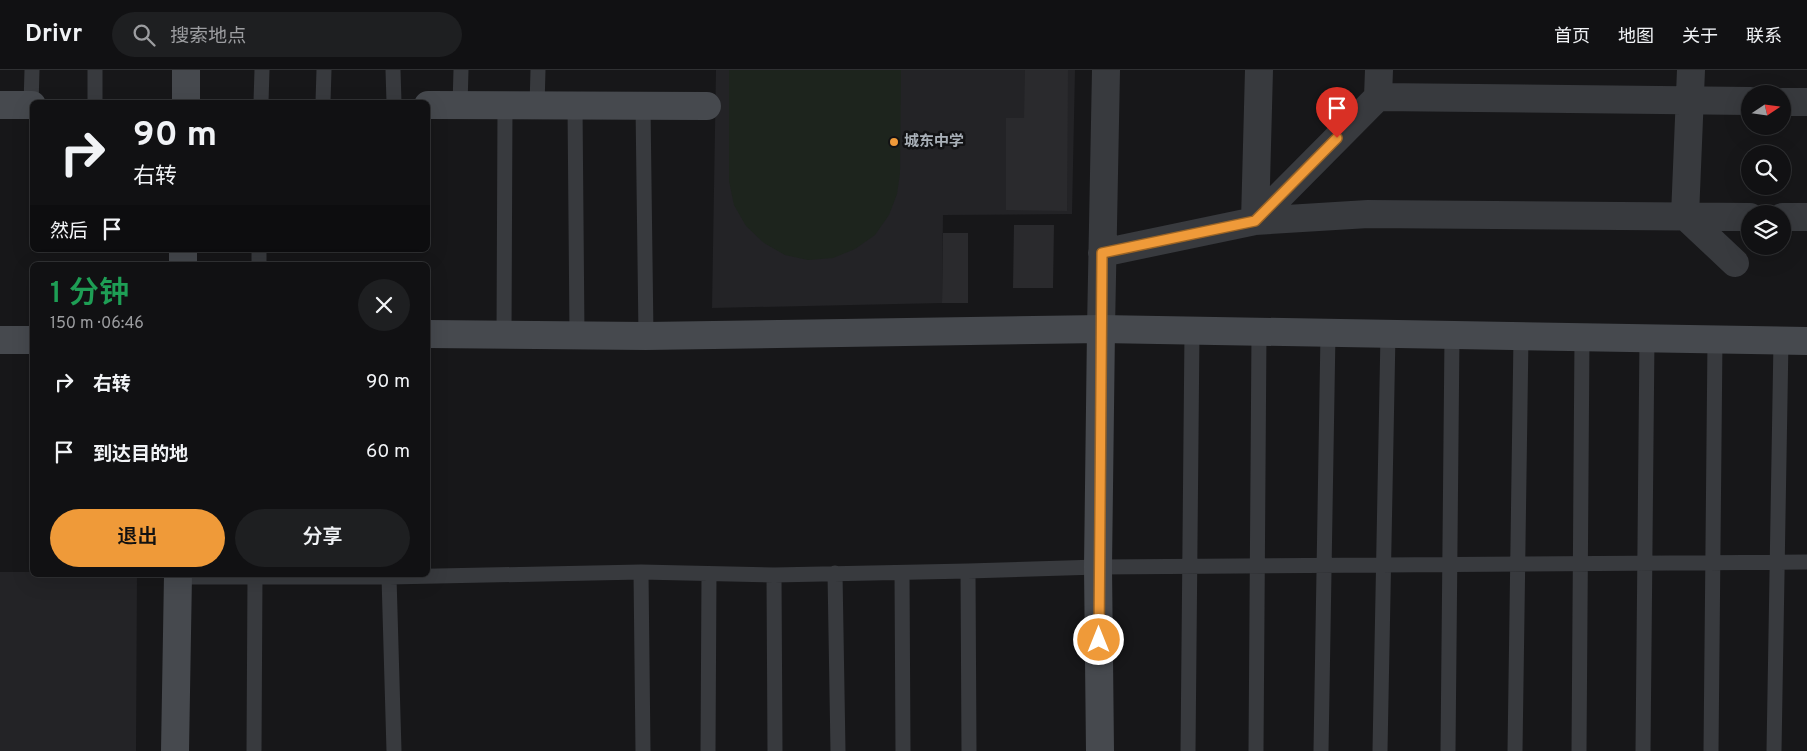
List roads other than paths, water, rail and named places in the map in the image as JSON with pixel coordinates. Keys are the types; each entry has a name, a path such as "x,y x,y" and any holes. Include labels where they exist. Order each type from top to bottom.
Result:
{"street":[{"path":"186,70 186,100"},
{"path":"1100,751 1098,567 1106,70"},
{"path":"1255,221 1259,70"},
{"path":"1691,70 1685,216 1735,263"},
{"path":"1255,221 1379,83 1690,101 1741,101"},
{"path":"1791,102 1807,102"},
{"path":"0,105 30,105"},
{"path":"430,105 706,106"},
{"path":"1102,253 1255,221 1368,214 1741,217"},
{"path":"1791,217 1807,217"},
{"path":"430,334 646,336 1101,329 1794,340"},
{"path":"0,340 30,340"},
{"path":"175,751 178,577"}],"lane":[{"path":"32,70 32,100"},
{"path":"95,70 95,100"},
{"path":"261,100 262,70"},
{"path":"323,100 324,70"},
{"path":"393,70 394,100"},
{"path":"460,70 460,106"},
{"path":"538,70 538,106"},
{"path":"504,336 506,106"},
{"path":"575,106 577,335"},
{"path":"643,106 646,336"},
{"path":"1188,751 1192,331"},
{"path":"1256,751 1259,332"},
{"path":"1321,751 1328,332"},
{"path":"1380,751 1388,334"},
{"path":"1448,751 1452,335"},
{"path":"1515,751 1521,336"},
{"path":"1579,751 1582,337"},
{"path":"1643,751 1647,338"},
{"path":"1711,751 1715,339"},
{"path":"1774,751 1777,562 1794,340"},
{"path":"430,575 641,572 774,575 1098,567 1807,562"},
{"path":"968,571 970,751"},
{"path":"641,572 643,751"},
{"path":"902,572 903,751"},
{"path":"708,751 709,574"},
{"path":"835,574 838,751"},
{"path":"774,575 775,751"},
{"path":"254,751 255,577"},
{"path":"389,577 394,751"}],"place":[{"name":"城东中学","path":"894,142"}]}
